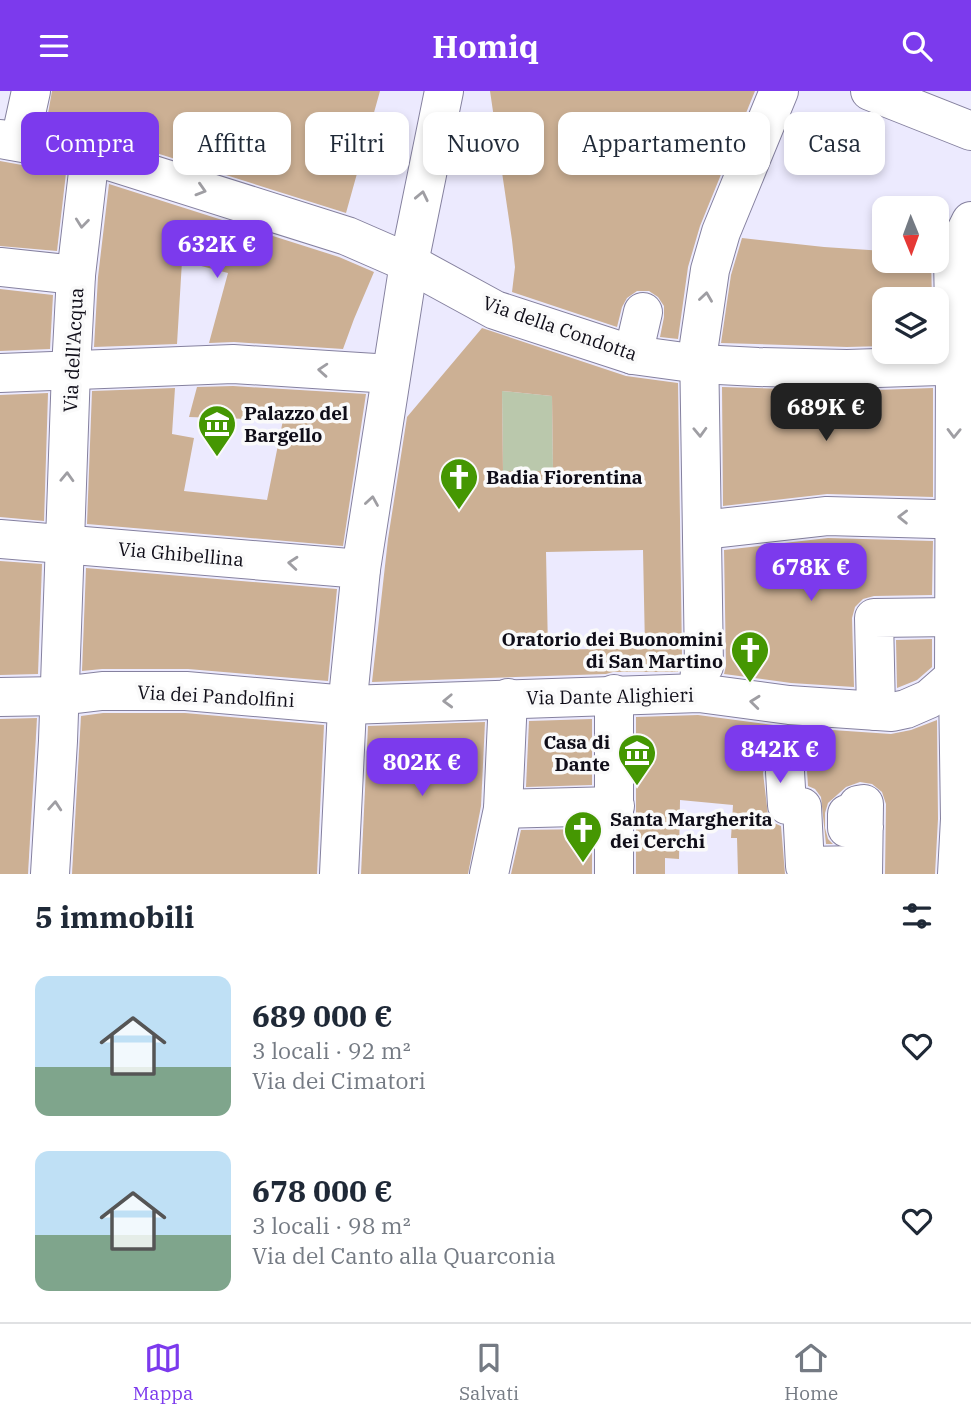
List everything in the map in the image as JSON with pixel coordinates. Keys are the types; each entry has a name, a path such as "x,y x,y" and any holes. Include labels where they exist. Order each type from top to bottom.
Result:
{"street":[{"path":"10,140 31,91"},
{"path":"339,874 347,705 361,569 409,263 444,91"},
{"path":"699,693 700,667 704,666 699,345 710,270 727,216 779,91"},
{"path":"870,91 971,131"},
{"name":"Via dell'Acqua","path":"50,874 60,696 76,275 88,175"},
{"name":"Via della Condotta","path":"153,175 347,236 409,263 495,310 634,355 699,364 847,369 963,365"},
{"path":"957,874 960,819 960,676 954,617 962,519 963,365 953,257 971,221"},
{"path":"0,267 76,275"},
{"path":"634,355 643,312"},
{"path":"0,373 233,364 391,374"},
{"path":"702,530 827,516 962,519"},
{"name":"Via Ghibellina","path":"0,539 361,569"},
{"path":"874,711 874,618 954,617"},
{"name":"Via Dante Alighieri","path":"347,705 699,693 789,705 892,712 918,705 960,676"},
{"name":"Via dei Pandolfini","path":"0,697 60,696 103,691 186,691 347,705"},
{"path":"614,694 614,874"},
{"path":"489,874 503,809 508,698"},
{"path":"785,772 787,805 802,807 805,866 863,869 864,827"},
{"path":"503,809 615,806"}],"green space":[{"path":"502,391 552,396 553,471 503,471"}],"building":[{"path":"52,91 380,91 374,112 305,112 305,175 357,175 346,213 226,175 291,175 291,112 173,112 173,158 159,154 159,112 48,112"},
{"path":"490,91 755,91 746,112 558,112 558,175 721,175 700,226 688,267 678,339 660,337 664,306 658,297 649,291 637,291 627,298 617,327 512,292 515,267 502,175 544,175 544,112 493,112"},
{"path":"0,161 21,165 21,175 66,175 57,251 0,246"},
{"path":"109,184 339,257 374,272 343,349 234,342 209,343 228,273 182,261 177,344 94,347 98,277"},
{"path":"742,238 872,250 872,273 931,273 932,287 872,287 872,346 721,343 731,275"},
{"path":"0,289 53,295 50,349 0,351"},
{"path":"482,328 626,376 678,383 682,656 678,672 613,672 372,682 388,539 407,417","holes":["502,391 552,396 553,471 503,471","643,550 645,648 548,650 546,552"]},
{"path":"233,386 366,394 343,546 87,524 92,391 175,388 172,434 194,438 184,491 267,500 283,420 189,417 197,387"},
{"path":"722,387 847,391 933,388 933,497 827,494 723,506"},
{"path":"48,393 44,521 0,517 0,395"},
{"path":"828,538 933,541 932,595 874,596 863,599 855,607 852,618 854,687 791,683 724,674 724,550"},
{"path":"0,561 42,564 38,674 0,675"},
{"path":"86,568 337,589 328,681 188,669 82,671"},
{"path":"932,639 932,667 917,680 897,688 896,640"},
{"path":"103,713 185,713 324,725 317,874 72,874 81,716"},
{"path":"698,715 788,727 891,734 937,720 938,819 935,874 885,874 886,804 882,792 872,784 860,782 846,787 828,803 825,828 828,839 833,844 826,844 821,797 815,789 808,786 803,759 794,752 784,750 772,754 765,763 763,773 768,815 774,823 781,826 785,874 738,874 737,838 731,838 733,805 680,800 679,859 665,858 665,874 636,874 636,717"},
{"path":"37,718 28,874 0,874 0,719"},
{"path":"592,719 592,785 526,787 529,721"},
{"path":"485,722 481,806 468,874 361,874 368,726"},
{"path":"592,829 592,874 511,874 521,830"}],"tunnel":[{"path":"785,772 789,705"}],"place":[{"name":"Palazzo del Bargello","path":"217,458"},
{"name":"Badia Fiorentina","path":"459,511"},
{"name":"Oratorio dei Buonomini di San Martino","path":"750,684"},
{"name":"Casa di Dante","path":"637,787"},
{"name":"Santa Margherita dei Cerchi","path":"583,864"}]}
